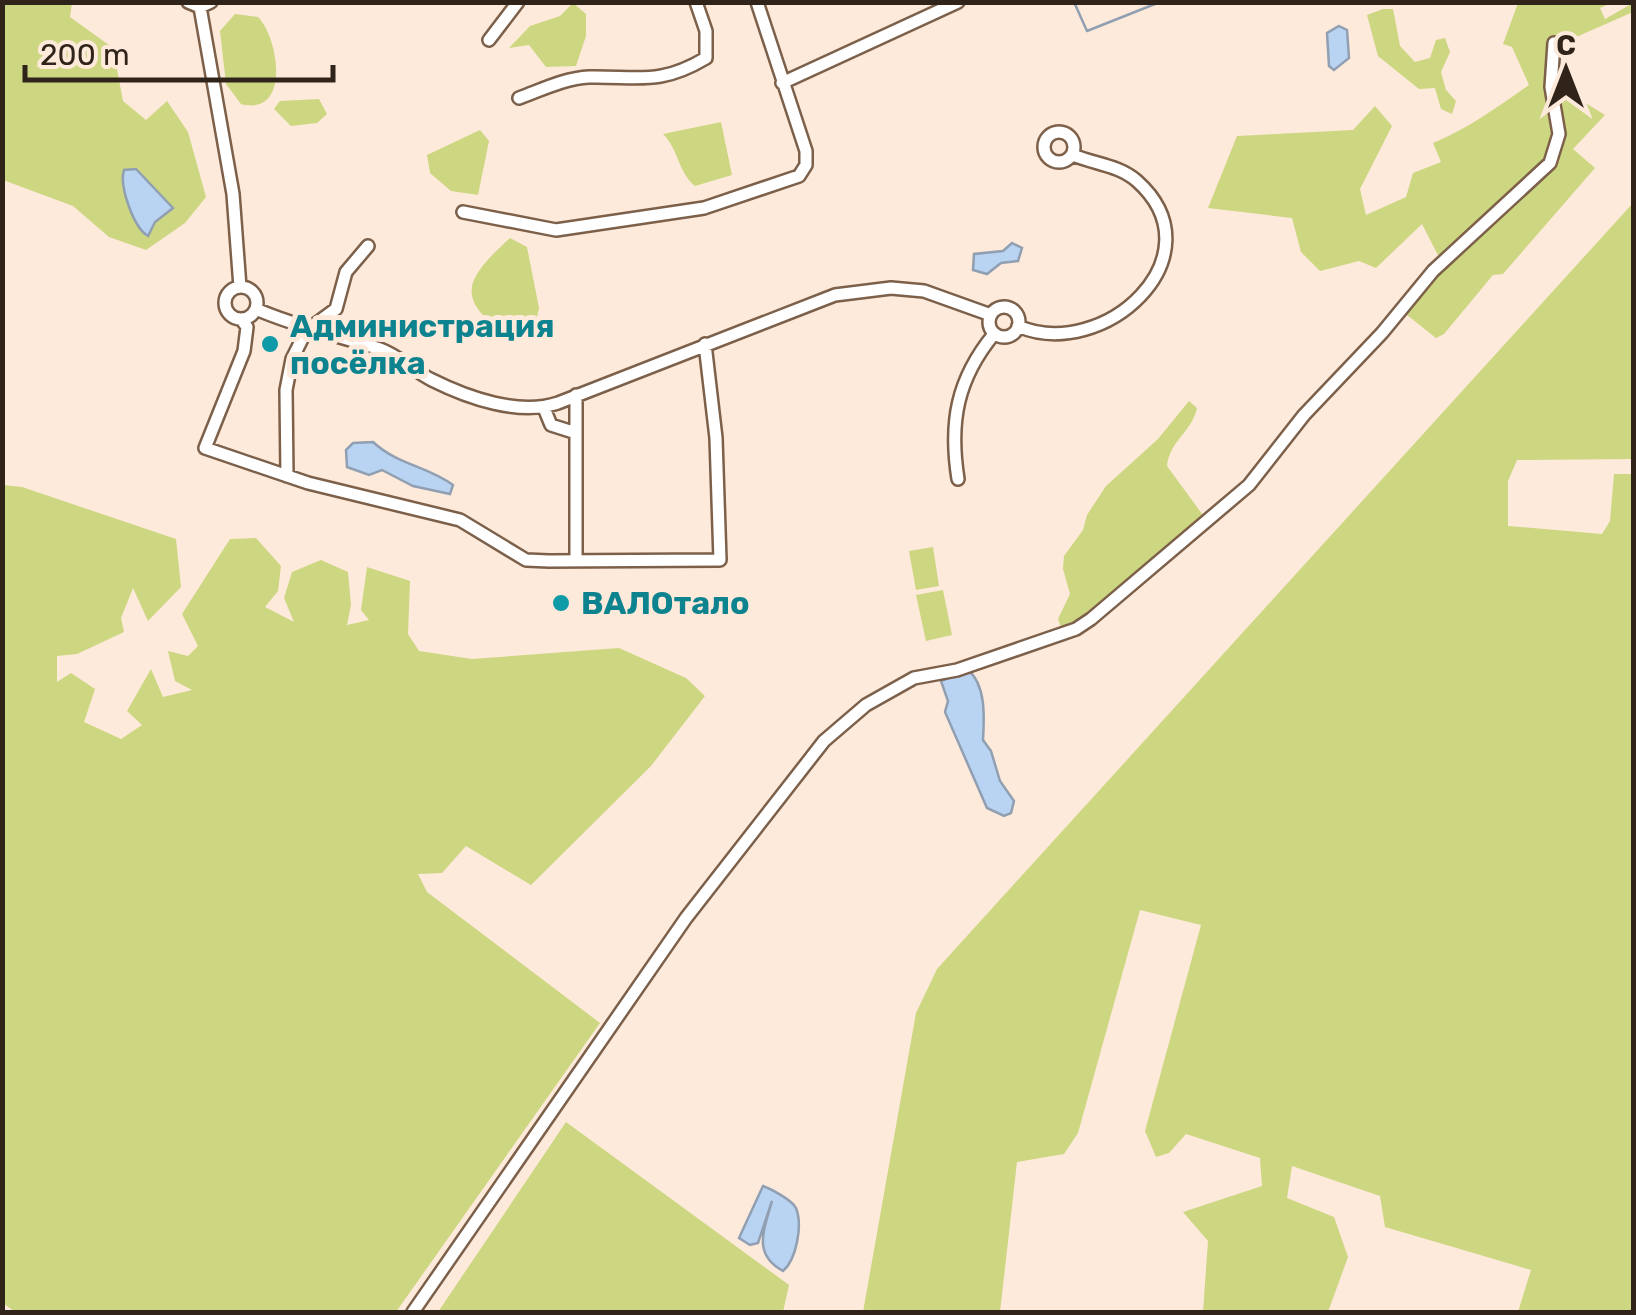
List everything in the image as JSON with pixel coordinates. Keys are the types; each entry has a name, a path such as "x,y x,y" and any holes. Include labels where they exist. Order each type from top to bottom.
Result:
{"street":[{"path":"489,40 518,2"},
{"path":"519,98 571,80 640,81 689,68 706,58 706,31 696,2"},
{"path":"463,212 556,230 704,208 789,183 806,165 803,138 758,2"},
{"path":"782,82 958,2"},
{"path":"200,4 234,194 240,288"},
{"path":"414,1312 686,918 824,741 866,706 914,678 957,670 1076,628 1091,618 1227,508 1433,271 1542,171 1555,152 1559,134 1552,87 1554,43"},
{"path":"1018,326 1054,334 1104,322 1148,292 1163,257 1162,220 1145,189 1106,164 1072,155"},
{"path":"287,476 286,390 292,360 306,331 336,309 346,272 368,246"},
{"path":"256,309 252,291 240,288 231,291 225,304 247,327 244,350 205,448 287,476 460,520 526,560 720,560 716,438 705,344"},
{"path":"256,309 306,331 393,354 431,380 474,397 544,408 835,294 866,289 924,291 990,315"},
{"path":"990,315 998,308 1013,310 1018,326"},
{"path":"241,319 256,309"},
{"path":"958,479 952,424 967,372 994,334 990,315"},
{"path":"994,334 1009,336 1018,326"},
{"path":"576,395 576,560"},
{"path":"544,408 551,424 576,433"}],"green space":[{"path":"3,3 72,3 70,17 113,48 123,101 146,120 167,101 188,132 206,197 185,223 146,250 109,237 73,206 3,180"},
{"path":"573,3 586,14 586,36 576,66 546,67 529,45 509,48 530,26 560,16"},
{"path":"1518,3 1611,3 1600,8 1605,19 1633,3 1633,12 1558,45 1558,86 1605,115 1573,149 1595,168 1503,274 1493,275 1444,334 1436,338 1407,315 1409,307 1445,269 1422,224 1376,268 1359,261 1320,271 1301,252 1292,218 1208,208 1237,136 1353,130 1375,106 1392,126 1360,189 1366,215 1406,197 1413,173 1441,162 1433,143 1471,124 1529,85 1512,47 1503,44"},
{"path":"1393,9 1400,46 1415,62 1430,58 1436,40 1445,38 1450,52 1441,72 1446,90 1456,101 1452,114 1441,109 1435,88 1419,89 1378,56 1367,15"},
{"path":"235,14 258,17 275,57 274,88 268,99 257,105 241,104 226,84 220,31"},
{"path":"319,99 327,114 317,123 291,126 274,109 280,101"},
{"path":"721,122 732,175 695,186 663,134"},
{"path":"480,130 489,141 478,195 451,191 430,173 427,155"},
{"path":"1633,203 1633,459 1517,460 1508,481 1508,526 1602,534 1610,521 1614,474 1633,474 1633,1312 1518,1312 1531,1270 1385,1227 1380,1196 1292,1166 1287,1198 1334,1217 1348,1257 1328,1312 1203,1312 1208,1241 1183,1212 1262,1186 1260,1158 1186,1134 1169,1153 1156,1157 1145,1131 1201,925 1140,910 1078,1133 1064,1154 1017,1162 1000,1312 863,1312 916,1013 937,969"},
{"path":"510,238 527,247 539,308 535,326 509,338 480,312 472,290 482,267"},
{"path":"1189,401 1197,408 1191,424 1172,449 1167,466 1205,518 1086,616 1061,627 1058,619 1070,594 1063,569 1064,556 1083,530 1087,515 1106,486 1158,439"},
{"path":"3,485 22,487 176,539 181,587 148,621 133,588 121,618 124,632 77,654 57,656 57,682 71,673 95,689 84,722 121,739 142,725 127,711 151,669 163,697 192,690 175,681 168,651 188,656 198,646 182,614 230,539 256,538 281,566 278,591 265,607 294,622 284,598 292,572 321,560 348,572 351,605 347,625 369,620 361,610 367,567 410,581 408,634 419,651 472,659 619,648 686,678 705,696 651,766 531,885 466,846 442,873 418,874 427,892 600,1023 396,1312 15,1312 3,1303"},
{"path":"933,547 939,586 916,590 909,551"},
{"path":"943,590 952,635 926,641 916,595"},
{"path":"566,1122 789,1285 783,1312 438,1312"}],"water":[{"path":"1339,26 1347,30 1349,58 1334,70 1329,66 1327,33"},
{"path":"136,169 173,208 155,222 148,236 132,215 124,185 124,170"},
{"path":"1012,243 1022,248 1018,261 1001,263 987,274 973,270 974,254 1003,251"},
{"path":"373,442 392,456 453,485 450,494 413,486 382,470 369,475 347,467 346,450 353,443"},
{"path":"968,670 981,694 983,740 991,751 1000,781 1014,801 1011,813 1004,816 987,808 945,712 948,701 941,681"},
{"path":"763,1186 790,1202 798,1215 795,1251 783,1271 764,1249 772,1201 758,1243 750,1245 739,1238"}],"waterway":[{"path":"1074,2 1087,31 1160,2"}],"place":[{"name":"Администрация посёлка","path":"270,344"},
{"name":"ВАЛОтало","path":"561,603"}]}
